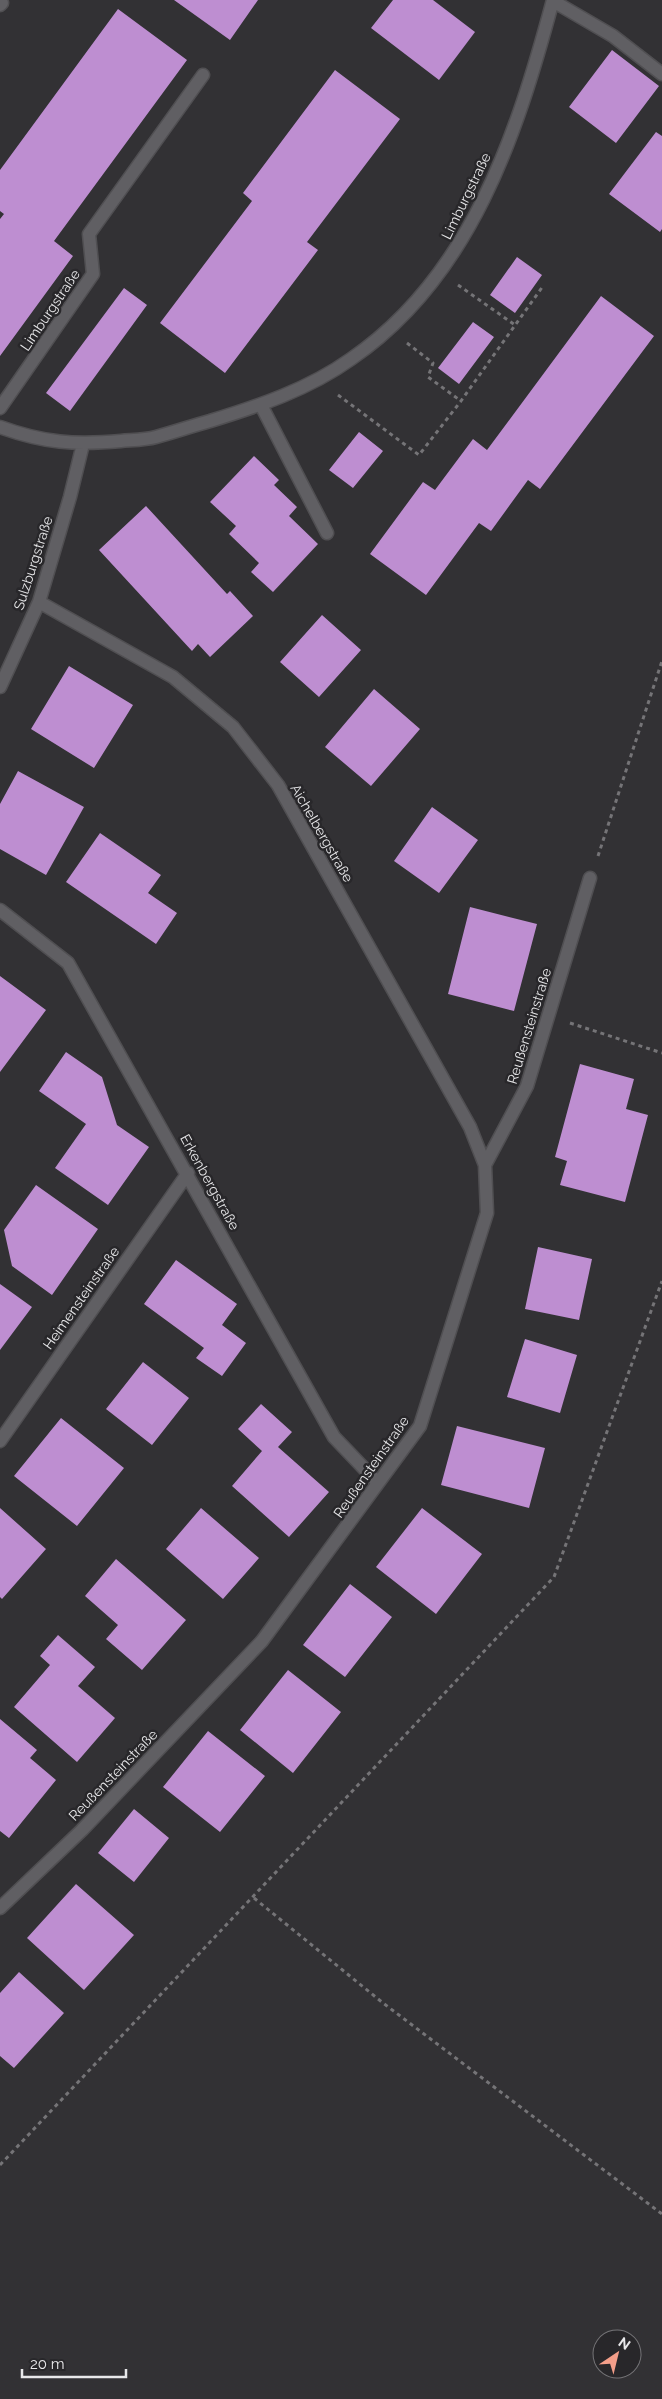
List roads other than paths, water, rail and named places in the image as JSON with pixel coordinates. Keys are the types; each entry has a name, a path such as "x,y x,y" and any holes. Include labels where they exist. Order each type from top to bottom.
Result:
{"street":[{"name":"Limburgstraße","path":"0,427 32,438 83,444 154,438 261,405 317,379 352,359 389,329 415,304 441,273 471,225 501,160 532,75 553,0 613,36 662,74"},
{"name":"Limburgstraße","path":"0,408 93,274 89,234 203,75"},
{"path":"261,405 328,533"},
{"name":"Sulzburgstraße","path":"0,687 38,602 70,497 83,444"},
{"name":"Aichelbergstraße","path":"38,602 173,678 234,727 282,793 470,1127 485,1165"},
{"name":"Reußensteinstraße","path":"0,1908 82,1830 262,1641 420,1426 487,1213 485,1165 527,1086 590,878"},
{"name":"Erkenbergstraße","path":"0,910 68,963 188,1173 334,1437 378,1484"},
{"name":"Heimensteinstraße","path":"0,1441 188,1173"}]}
